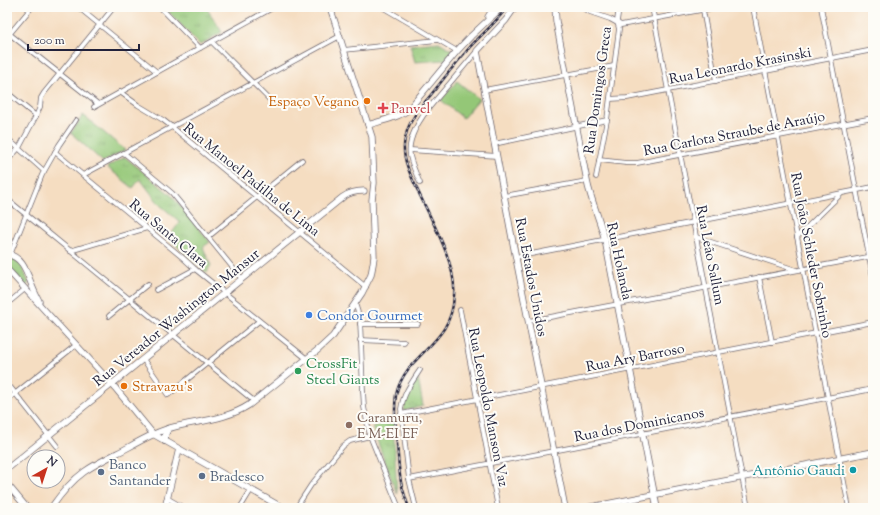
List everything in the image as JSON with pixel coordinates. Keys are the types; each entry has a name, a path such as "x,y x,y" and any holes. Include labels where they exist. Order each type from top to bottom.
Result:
{"main road":[{"path":"51,508 66,489 83,473 153,434 168,429 229,415 244,408 254,401 323,346 333,336 366,287 374,264 372,200 374,183 372,137 330,7"},
{"path":"483,24 494,7"},
{"path":"368,125 406,112 457,51 502,7"},
{"path":"477,51 516,7"},
{"name":"Rua Holanda","path":"553,7 590,196 605,240 657,508"},
{"name":"Rua Estados Unidos","path":"477,51 565,508"},
{"path":"368,125 370,185 369,188 364,191 372,200"},
{"name":"Rua Vereador Washington Mansur","path":"7,469 347,194 354,191 364,191"},
{"path":"9,254 22,263 27,271 40,303 50,317"},
{"path":"7,269 112,384 153,434 283,508"},
{"path":"25,289 31,282"},
{"path":"166,441 165,435 168,429"},
{"path":"165,508 179,449"},
{"path":"586,508 873,452"},
{"path":"7,484 27,508"}],"street":[{"path":"32,7 8,34 60,74 96,106 274,7"},
{"path":"78,7 157,72"},
{"path":"7,161 19,148 40,107 42,96 114,7"},
{"path":"160,7 200,48"},
{"path":"382,7 457,51"},
{"path":"582,7 590,12 625,25 717,7"},
{"name":"Rua Domingos Greca","path":"596,177 610,99 619,29 617,18 619,7"},
{"name":"Rua Leão Sallum","path":"652,7 748,508"},
{"name":"Rua João Schleder Sobrinho","path":"753,7 849,508"},
{"path":"821,7 856,191 871,256 873,277"},
{"path":"703,10 716,81"},
{"path":"83,175 340,36"},
{"path":"344,50 437,40"},
{"path":"212,42 270,100"},
{"name":"Rua Leonardo Krasinski","path":"610,99 627,98 873,50"},
{"path":"420,183 412,162 410,150 411,138 422,116 477,51"},
{"path":"484,90 614,66"},
{"name":"Rua Manoel Padilha de Lima","path":"120,92 138,106 163,120 172,127 366,287"},
{"path":"9,94 36,116"},
{"name":"Rua Carlota Straube de Araújo","path":"599,160 631,163 873,118"},
{"path":"9,254 44,171 76,120"},
{"path":"494,144 607,120"},
{"path":"7,138 44,171"},
{"path":"410,150 497,156"},
{"name":"Rua Santa Clara","path":"55,152 224,293 307,359"},
{"path":"124,153 172,193 242,279"},
{"path":"208,237 302,160"},
{"path":"504,196 587,181"},
{"path":"516,257 873,187"},
{"path":"797,237 841,194"},
{"path":"7,199 254,401"},
{"path":"70,250 147,228"},
{"path":"696,237 797,270"},
{"path":"529,321 871,256"},
{"path":"156,290 195,269"},
{"path":"759,277 772,342"},
{"path":"108,316 148,284"},
{"path":"7,304 25,289"},
{"path":"355,303 360,324 362,391 370,436 399,508"},
{"name":"Rua Leopoldo Manson Vaz","path":"460,310 498,508"},
{"path":"143,359 168,395 259,321"},
{"name":"Rua Ary Barroso","path":"401,414 873,322"},
{"path":"360,324 418,324"},
{"path":"360,340 404,342"},
{"path":"7,400 76,344"},
{"path":"416,508 409,479 401,414 402,403 407,390 420,370"},
{"path":"7,383 58,446"},
{"name":"Rua dos Dominicanos","path":"409,479 873,389"},
{"path":"296,508 343,446 350,442 370,436"},
{"path":"240,508 251,490"},
{"path":"167,498 184,508"},
{"path":"867,508 873,507"}],"green space":[{"path":"164,7 206,7 222,32 200,45"},
{"path":"439,42 452,50 445,60 415,62 410,45"},
{"path":"457,81 479,99 463,118 441,100"},
{"path":"83,115 125,150 103,162 71,133"},
{"path":"125,157 171,195 210,242 203,247 211,266 207,273 168,238 180,222 160,205 140,179 133,188 107,167"},
{"path":"7,256 16,260 21,266 29,283 26,286 7,265"},
{"path":"418,378 423,406 404,411 409,393"},
{"path":"393,420 397,494 372,427"}],"railway":[{"path":"409,508 399,470 395,419 396,395 401,381 409,368 439,336 449,319 454,296 454,283 442,241 408,168 404,144 409,126 420,108 465,53 507,7"}],"place":[{"name":"Espaço Vegano","path":"367,101"},
{"name":"Panvel","path":"383,108"},
{"name":"Condor Gourmet","path":"309,315"},
{"name":"CrossFit Steel Giants","path":"298,371"},
{"name":"Stravazu's","path":"124,386"},
{"name":"Caramuru, E M-EI EF","path":"349,425"},
{"name":"Antônio Gaudi","path":"853,470"},
{"name":"Banco Santander","path":"101,472"},
{"name":"Bradesco","path":"202,476"}]}
